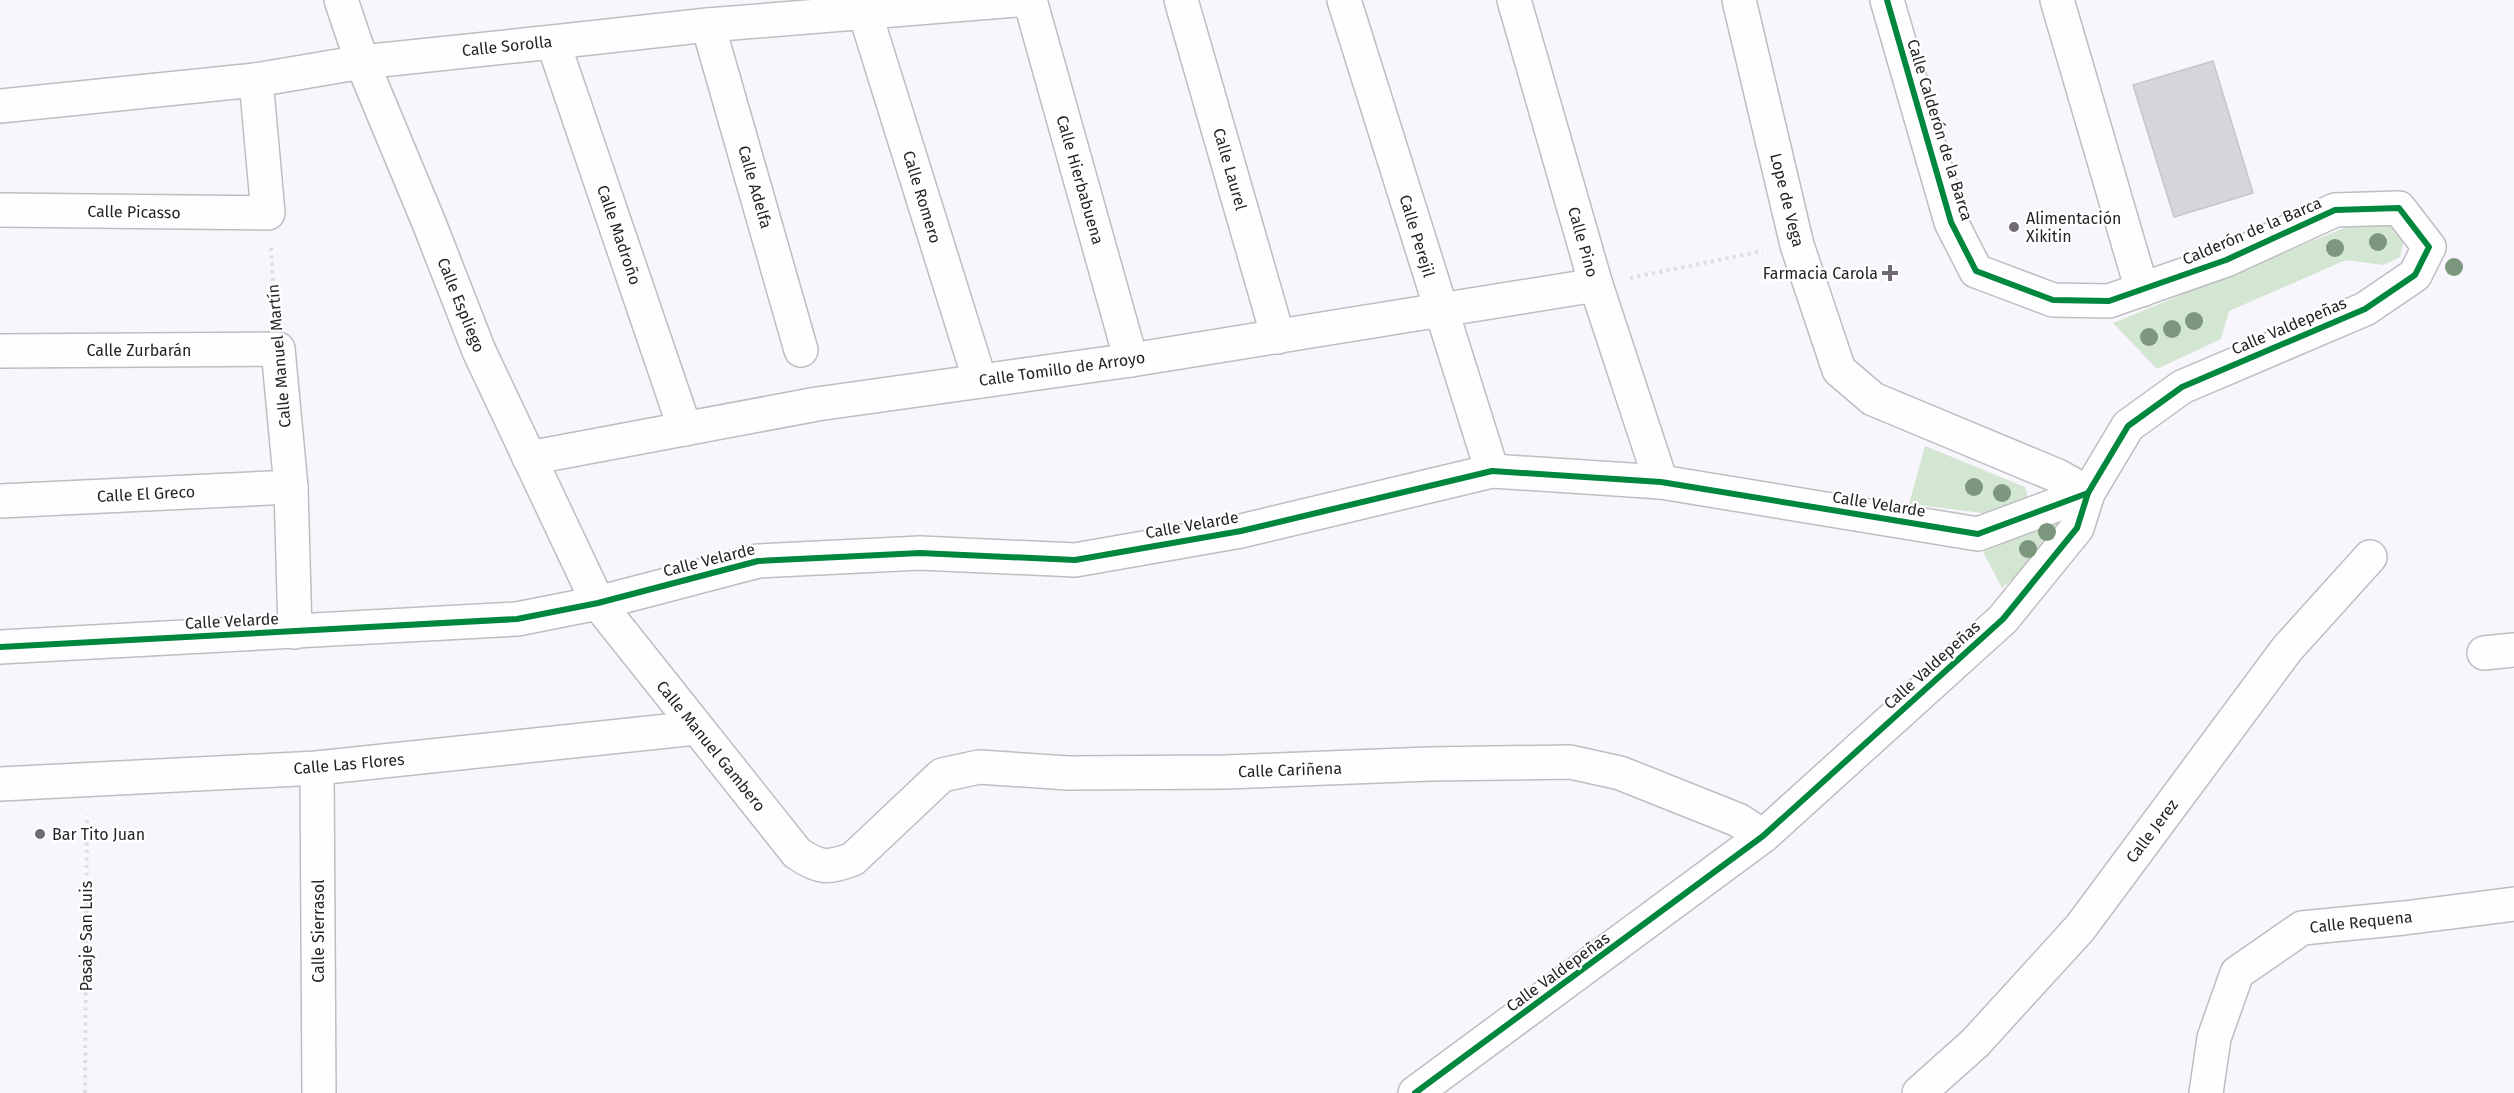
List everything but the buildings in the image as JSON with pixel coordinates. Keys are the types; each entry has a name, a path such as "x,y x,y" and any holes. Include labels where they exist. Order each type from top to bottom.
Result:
{"street":[{"name":"Calle Espliego","path":"341,0 362,62 479,351 598,603"},
{"name":"Calle Sorolla","path":"0,106 256,80 362,62 708,25 1016,0"},
{"name":"Calle Hierbabuena","path":"1030,0 1131,360"},
{"name":"Calle Laurel","path":"1181,0 1278,337"},
{"name":"Calle Perejil","path":"1344,0 1492,471"},
{"name":"Calle Pino","path":"1514,0 1596,285 1661,482"},
{"name":"Lope de Vega","path":"1739,0 1797,245 1839,370 1873,399 2058,476 2088,493"},
{"name":"Calle Calderón de la Barca","path":"1887,0 1951,222 1976,271 2053,300 2109,301 2142,290"},
{"path":"2057,0 2142,290"},
{"name":"Calle Romero","path":"865,13 980,381"},
{"name":"Calle Adelfa","path":"708,25 801,350"},
{"name":"Calle Madroño","path":"553,42 686,429"},
{"path":"256,80 268,213"},
{"name":"Calderón de la Barca","path":"2142,290 2226,260 2335,210 2399,208 2429,247"},
{"name":"Calle Picasso","path":"0,210 268,213"},
{"name":"Calle Valdepeñas","path":"1415,1093 1763,836 2003,619 2077,528 2088,493 2128,426 2181,387 2365,309 2415,275 2429,247"},
{"name":"Calle Tomillo de Arroyo","path":"529,458 817,404 1131,360 1596,285"},
{"name":"Calle Zurbarán","path":"0,351 278,349"},
{"name":"Calle Manuel Martín","path":"278,349 291,486 295,632"},
{"name":"Calle Velarde","path":"0,647 517,619 598,603 758,561 920,553 1076,560 1241,531 1492,471 1661,482 1978,534 2088,493"},
{"name":"Calle El Greco","path":"0,501 291,486"},
{"name":"Calle Jerez","path":"1919,1093 1975,1043 2079,928 2287,649 2370,556"},
{"name":"Calle Manuel Gambero","path":"598,603 796,853 815,866 837,865"},
{"name":"Calle Las Flores","path":"0,784 317,768 696,728"},
{"name":"Calle Cariñena","path":"837,865 853,858 942,775 979,767 1068,773 1215,772 1429,764 1570,762 1620,773 1738,820 1763,836"},
{"name":"Calle Sierrasol","path":"317,768 319,1093"},
{"name":"Calle Requena","path":"2206,1093 2214,1038 2237,973 2302,928 2514,904"}],"path":[{"path":"1663,271 1733,256"}],"green space":[{"path":"2356,223 2391,224 2404,239 2400,257 2383,265 2346,260 2229,311 2221,339 2157,369 2113,323"},
{"path":"1925,446 2025,487 2028,498 1991,514 1909,504"},
{"path":"2058,518 2057,533 2031,563 2002,588 1983,552"}],"cycle path":[{"path":"1415,1093 1763,836 2003,619 2077,528 2088,493 2128,426 2182,387 2365,309 2415,275 2429,247 2399,208 2335,210 2226,260 2109,301 2053,300 1976,271 1951,222 1887,0"},
{"path":"0,647 517,619 598,603 758,561 920,553 1075,560 1241,531 1492,471 1661,482 1978,534 2088,493"}],"place":[{"name":"Alimentación Xikitin","path":"2014,227"},
{"name":"Farmacia Carola","path":"1890,273"},
{"name":"Bar Tito Juan","path":"40,834"}]}
